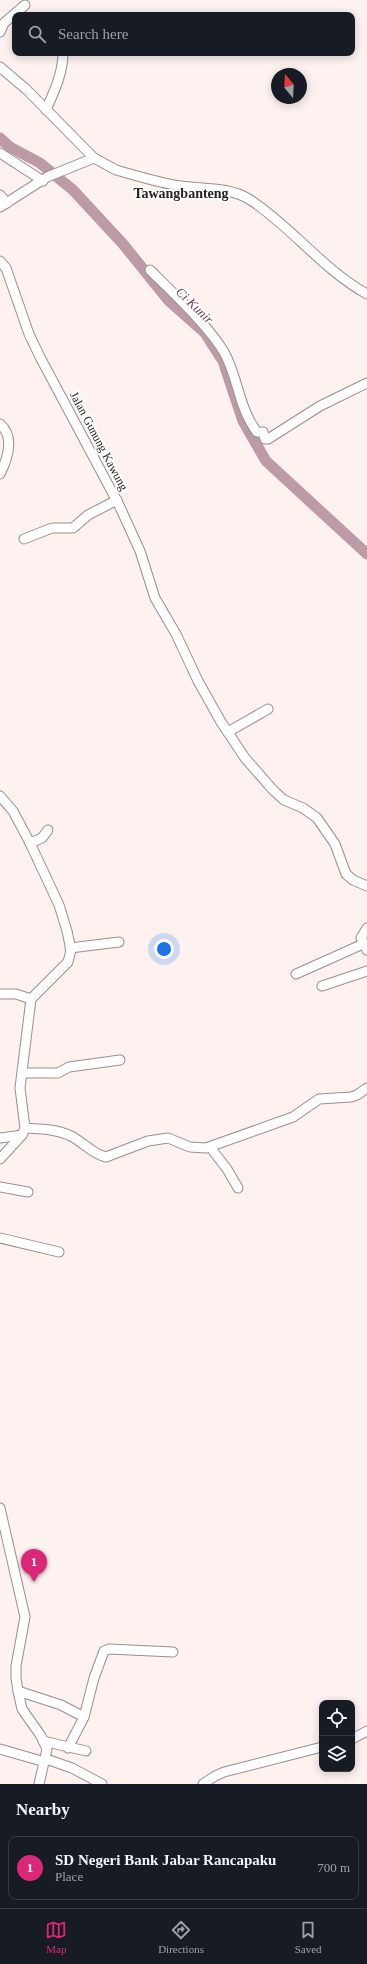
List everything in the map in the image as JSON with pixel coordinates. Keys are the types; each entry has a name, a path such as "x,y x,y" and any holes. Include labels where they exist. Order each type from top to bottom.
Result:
{"street":[{"path":"17,12 25,5"},
{"path":"0,32 4,23 12,16"},
{"path":"46,110 59,79 63,56"},
{"path":"0,67 94,158 116,170 147,178 180,186 228,191 244,196 269,214 321,260 354,286 367,294"},
{"path":"0,153 45,179"},
{"path":"0,195 4,205 63,169 94,158"},
{"name":"Jalan Gunung Kawung","path":"0,261 6,268 29,334 117,500 140,551 155,598 176,634 198,681 228,732 259,775 284,800 303,808 317,818 336,844 346,874 353,880 367,886"},
{"path":"150,270 198,320 224,353 240,397 255,429 257,432 263,432 265,438 268,438 330,400 367,383"},
{"path":"0,424 6,430 8,436 9,451 0,474"},
{"path":"24,539 52,528 73,528 88,515 117,500"},
{"path":"228,732 268,709"},
{"path":"0,796 9,805 30,843 59,905 67,931 70,948 68,962 31,999 20,1098 24,1112 23,1131 0,1159"},
{"path":"30,843 42,838 48,830"},
{"path":"296,974 365,947 361,938 367,928"},
{"path":"70,948 119,942"},
{"path":"322,986 367,971"},
{"path":"0,994 16,994 31,999"},
{"path":"22,1073 58,1073 70,1068 120,1060"},
{"path":"0,1138 23,1131 54,1131 70,1136 100,1156 106,1156 148,1141 168,1138 198,1149 210,1147 293,1117 319,1099 328,1097 351,1097 367,1088"},
{"path":"210,1147 227,1169 238,1188"},
{"path":"0,1187 28,1192"},
{"path":"0,1238 60,1252"},
{"path":"0,1508 25,1617 16,1666 18,1691 22,1709 47,1749 39,1784"},
{"path":"68,1748 84,1717 102,1653 106,1649 173,1652"},
{"path":"18,1691 61,1705 84,1717"},
{"path":"355,1738 367,1732"},
{"path":"43,1741 86,1751"},
{"path":"203,1784 224,1772 319,1748"},
{"path":"0,1749 72,1768 102,1784"}],"waterway":[{"name":"Ci Kunir","path":"0,138 10,147 40,163 73,190 123,244 169,301 205,333 223,361 243,421 266,461 367,554"}],"place":[{"name":"SD Negeri Bank Jabar Rancapaku","path":"34,1582"}],"district":[{"name":"Tawangbanteng","path":"181,193"}]}
